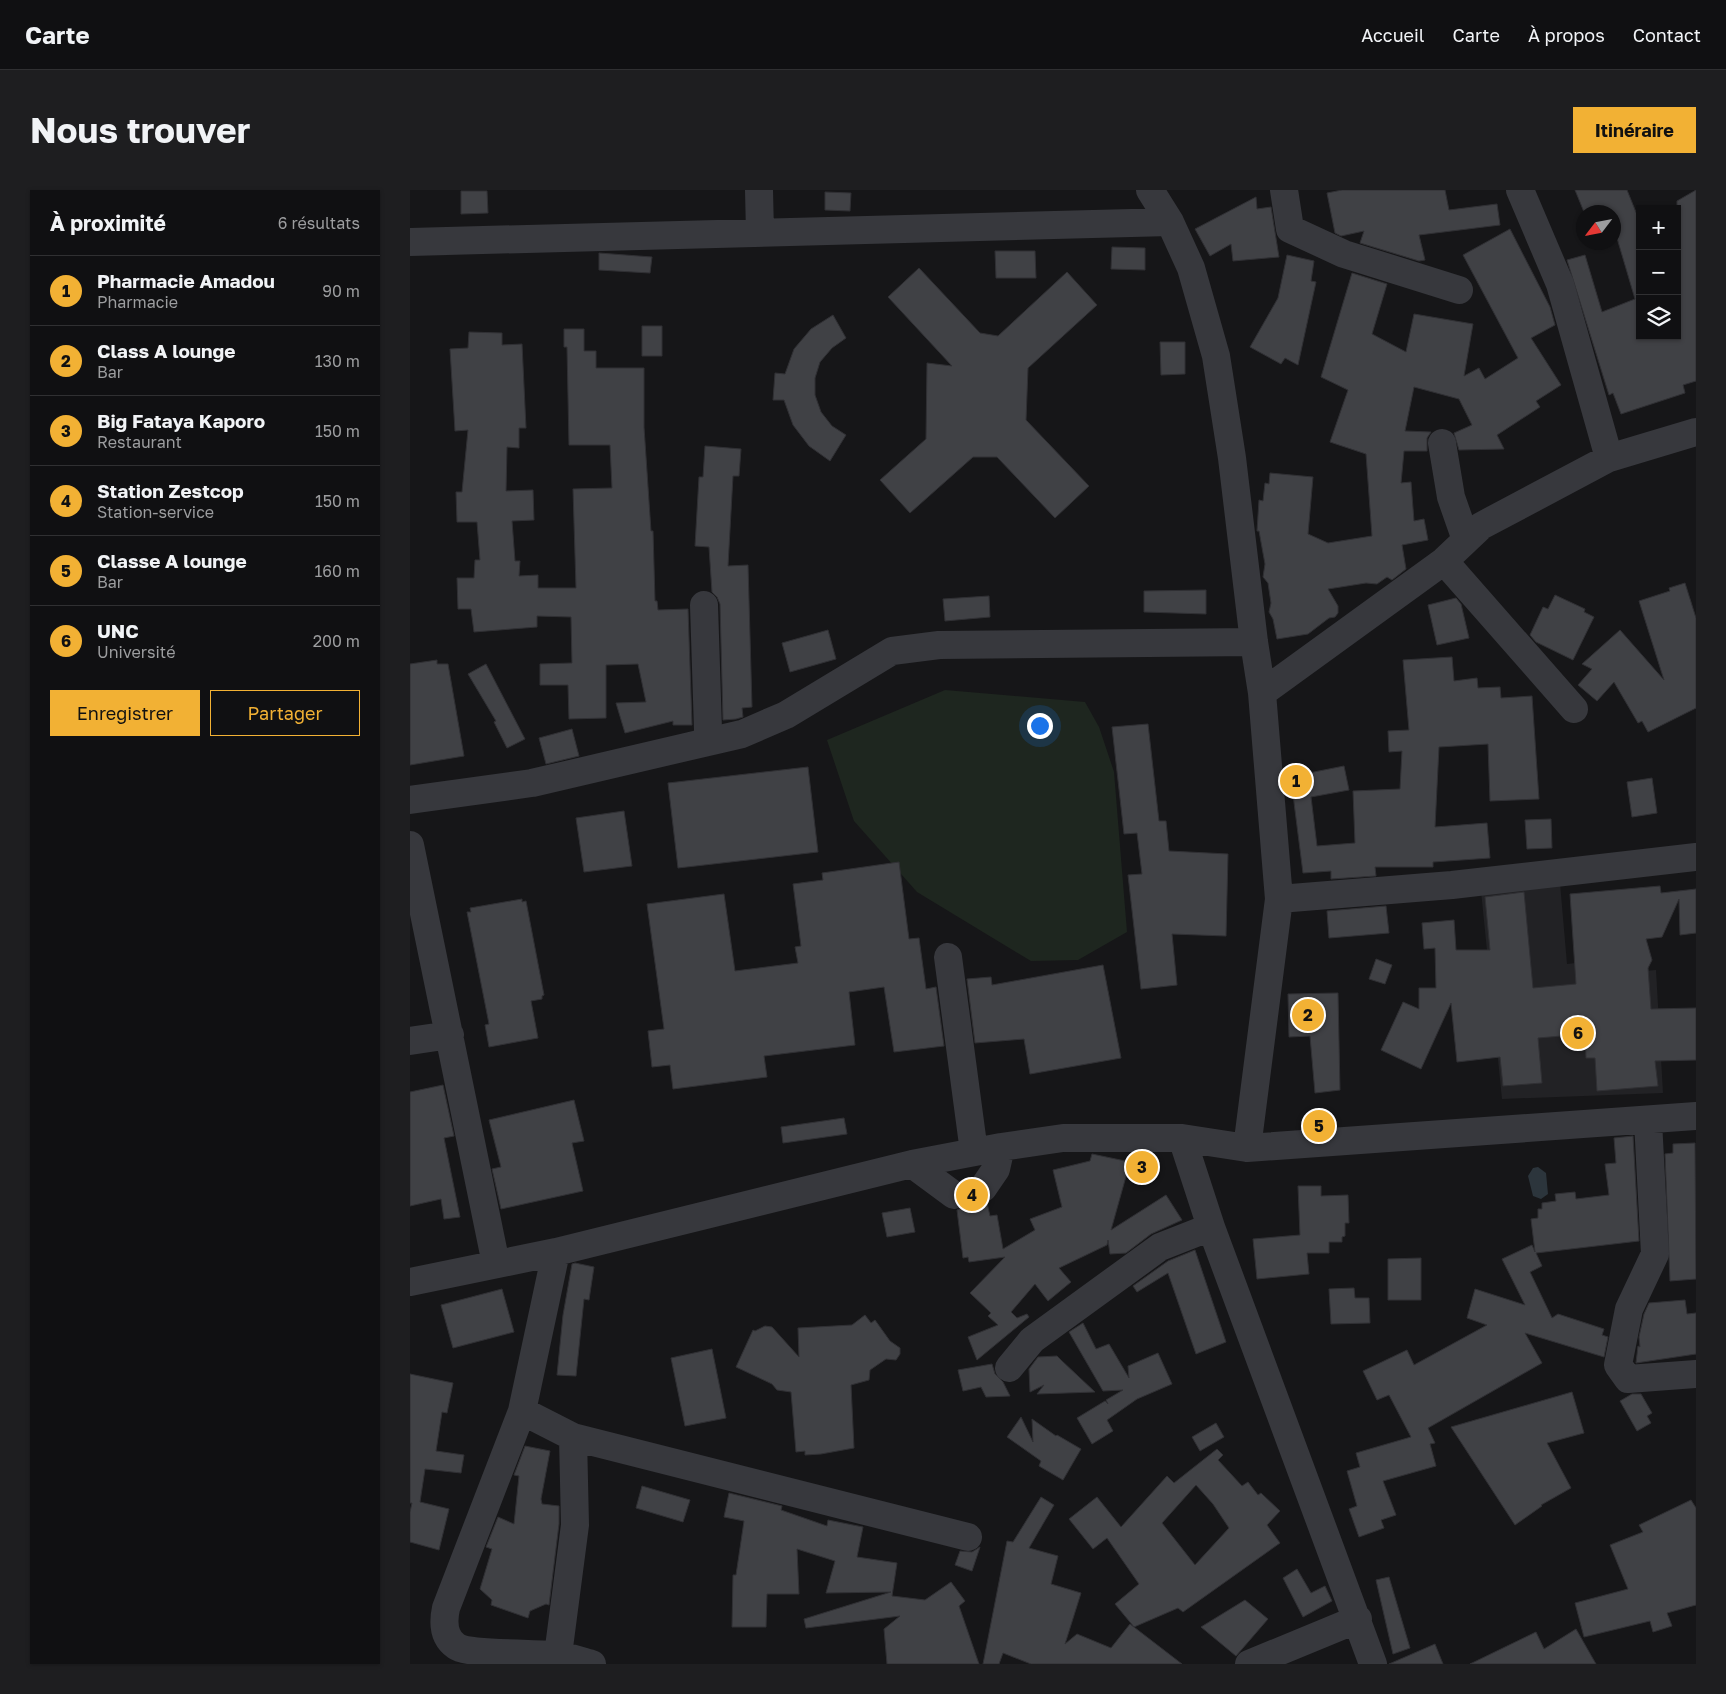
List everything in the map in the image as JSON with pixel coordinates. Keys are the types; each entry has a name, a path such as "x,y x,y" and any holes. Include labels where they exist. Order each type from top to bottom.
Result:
{"street":[{"path":"759,190 760,233"},
{"path":"1150,190 1170,222 1191,268 1216,356 1232,458 1262,693 1279,899 1247,1148"},
{"path":"1284,190 1290,229 1344,254 1460,290"},
{"path":"1520,190 1560,284 1609,458"},
{"path":"410,242 1170,222"},
{"path":"1262,693 1444,561 1480,526 1609,458 1696,432"},
{"path":"1442,442 1451,497 1466,540"},
{"path":"1444,561 1574,709"},
{"path":"704,605 708,730 710,741"},
{"path":"410,800 532,783 742,734 786,715 892,651 939,645 1254,642"},
{"path":"410,845 496,1264"},
{"path":"1279,899 1452,885 1696,857"},
{"path":"948,957 974,1152"},
{"path":"410,1041 450,1035"},
{"path":"410,1282 556,1252 912,1164 1063,1138 1182,1138 1247,1148 1648,1121 1696,1116"},
{"path":"1648,1121 1654,1254 1629,1309 1618,1365 1628,1379 1696,1374"},
{"path":"1182,1138 1211,1227 1358,1619 1373,1664"},
{"path":"983,1188 996,1169 1001,1148"},
{"path":"912,1164 954,1194"},
{"path":"1009,1368 1032,1340 1160,1247 1211,1227"},
{"path":"556,1252 522,1411 446,1608 442,1623 448,1636 457,1647 592,1664"},
{"path":"522,1411 573,1437 968,1537"},
{"path":"558,1660 575,1525 573,1437"},
{"path":"1249,1664 1358,1619"}],"shaded area":[{"path":"945,690 1085,702 1099,727 1114,772 1127,932 1078,960 1031,961 917,892 854,821 827,740"},
{"path":"1560,883 1567,964 1611,959 1613,974 1656,970 1663,1093 1502,1099 1481,891"},
{"path":"1538,1167 1546,1173 1548,1194 1541,1199 1533,1196 1528,1176 1533,1168"}],"building":[{"path":"1342,190 1445,190 1449,210 1497,204 1500,225 1419,235 1425,260 1419,261 1360,243 1364,231 1341,236 1335,233 1327,193"},
{"path":"1575,190 1627,190 1636,212 1636,340 1681,340 1681,205 1677,205 1677,201 1696,190 1696,381 1683,385 1685,393 1621,414 1613,393 1609,395 1567,260 1585,255 1602,312 1635,299 1621,250 1621,205 1581,205"},
{"path":"461,191 487,191 488,213 461,214"},
{"path":"825,192 851,193 850,211 825,210"},
{"path":"1256,197 1257,209 1271,207 1279,257 1233,261 1231,244 1210,256 1195,229"},
{"path":"1510,229 1550,307 1555,325 1531,338 1561,385 1536,401 1540,407 1497,435 1504,449 1459,450 1454,433 1472,425 1459,399 1414,387 1405,431 1431,432 1427,438 1427,451 1404,451 1401,483 1411,482 1414,521 1424,519 1428,540 1402,545 1406,569 1392,580 1387,577 1377,584 1366,583 1328,589 1338,606 1338,613 1335,617 1329,618 1308,634 1277,639 1273,619 1269,612 1271,603 1268,583 1263,577 1265,564 1259,531 1257,531 1259,500 1263,501 1265,483 1269,484 1270,473 1313,477 1308,534 1328,543 1372,536 1366,454 1330,442 1348,390 1321,377 1352,273 1387,284 1372,334 1406,352 1414,314 1473,324 1464,376 1479,368 1485,379 1518,358 1463,255"},
{"path":"1112,247 1145,248 1145,270 1111,269"},
{"path":"995,251 1035,251 1036,278 996,278"},
{"path":"599,253 652,257 650,273 599,270"},
{"path":"1287,255 1314,261 1311,281 1316,282 1298,365 1285,358 1281,364 1250,347 1278,298"},
{"path":"919,268 980,333 998,336 1067,272 1097,305 1028,368 1026,420 1089,486 1055,518 997,457 973,457 910,513 880,480 926,439 927,363 952,366 888,297"},
{"path":"833,315 846,338 832,348 820,362 815,378 815,395 821,412 832,426 846,435 830,461 809,446 793,425 784,400 773,400 775,373 785,374 794,349 811,329"},
{"path":"642,326 662,326 662,356 642,356"},
{"path":"564,329 584,329 584,351 596,351 596,368 644,368 644,427 651,531 653,531 655,601 657,601 658,610 688,609 692,725 673,725 673,721 625,733 616,703 646,702 638,664 606,665 606,718 569,719 568,685 540,685 540,664 572,663 571,617 537,616 537,627 474,632 471,609 458,609 457,578 474,578 475,560 480,560 477,522 457,522 456,492 462,492 468,430 455,431 450,349 468,348 469,332 502,333 502,345 522,344 526,428 519,428 519,448 507,447 506,491 533,490 534,520 512,521 515,561 520,561 519,576 538,575 538,588 576,588 573,489 612,488 610,445 569,445 567,347 564,347"},
{"path":"1160,342 1185,342 1185,374 1161,375"},
{"path":"705,446 741,449 739,476 733,476 728,566 748,565 752,707 742,708 743,717 736,719 723,720 720,604 712,592 709,547 695,546 699,477 703,477"},
{"path":"1685,583 1696,618 1696,708 1648,732 1642,721 1638,723 1614,682 1597,701 1578,685 1592,669 1582,664 1620,630 1664,680 1639,601 1670,591 1669,588"},
{"path":"1206,590 1206,614 1144,612 1144,591"},
{"path":"1555,595 1585,609 1584,612 1594,617 1573,660 1536,642 1530,635 1543,607 1548,609"},
{"path":"989,596 990,617 945,621 943,599"},
{"path":"1456,598 1461,604 1469,638 1437,645 1428,605"},
{"path":"828,630 836,659 790,672 782,643"},
{"path":"1452,657 1454,681 1477,678 1478,688 1500,687 1501,698 1532,696 1539,799 1490,801 1488,744 1439,747 1435,827 1487,823 1490,858 1433,862 1433,867 1375,867 1376,876 1331,879 1331,871 1303,873 1290,771 1308,769 1309,773 1344,766 1349,790 1311,797 1317,846 1355,843 1353,791 1400,789 1402,751 1389,752 1388,731 1409,730 1403,660"},
{"path":"437,660 437,664 448,664 464,756 410,765 410,664"},
{"path":"486,664 525,739 507,748 494,722 496,721 468,674"},
{"path":"1148,724 1159,821 1166,821 1169,851 1228,854 1226,936 1172,934 1177,985 1141,989 1128,875 1142,874 1137,833 1124,834 1112,727"},
{"path":"572,729 579,756 546,764 539,738"},
{"path":"808,767 818,852 678,868 668,783"},
{"path":"1652,778 1657,813 1632,817 1627,782"},
{"path":"624,811 632,866 584,872 576,818"},
{"path":"1551,819 1552,848 1527,849 1525,820"},
{"path":"899,862 909,939 919,938 926,989 936,987 944,1046 894,1052 884,987 849,992 855,1045 764,1056 767,1077 673,1089 670,1065 652,1067 648,1031 664,1029 647,904 724,894 735,971 798,963 795,947 801,946 793,884 823,880 822,873"},
{"path":"1660,886 1661,893 1696,889 1696,933 1680,935 1679,899 1662,937 1646,939 1652,960 1648,968 1651,1009 1696,1008 1696,1060 1655,1061 1658,1086 1597,1091 1595,1058 1586,1058 1585,1034 1538,1038 1542,1083 1503,1086 1500,1057 1457,1062 1451,1003 1421,1069 1381,1050 1403,1002 1419,1009 1419,988 1436,988 1435,948 1424,949 1422,923 1454,920 1456,950 1490,950 1485,897 1524,892 1533,988 1576,984 1570,894"},
{"path":"522,899 522,902 526,901 544,995 542,999 531,1001 538,1038 489,1047 485,1025 489,1024 467,912 471,912 470,908"},
{"path":"1386,906 1389,933 1329,938 1327,911"},
{"path":"1376,959 1392,965 1385,984 1369,979"},
{"path":"1103,965 1121,1058 1030,1074 1024,1039 975,1043 967,979 991,977 992,985"},
{"path":"1338,993 1340,1090 1315,1093 1310,1036 1289,1037 1288,994"},
{"path":"443,1085 454,1136 444,1138 460,1217 444,1219 441,1199 410,1206 410,1092"},
{"path":"574,1100 584,1141 572,1143 583,1191 501,1209 492,1169 501,1167 489,1120"},
{"path":"844,1118 847,1134 783,1143 781,1127"},
{"path":"1633,1136 1639,1241 1536,1253 1542,1266 1530,1272 1552,1318 1558,1314 1604,1329 1602,1335 1608,1337 1604,1357 1525,1333 1542,1363 1428,1428 1435,1443 1430,1444 1436,1466 1383,1481 1396,1515 1381,1520 1384,1528 1359,1537 1349,1509 1357,1506 1347,1471 1360,1467 1356,1453 1411,1437 1389,1395 1377,1400 1363,1371 1407,1350 1414,1365 1487,1325 1467,1318 1475,1289 1525,1305 1502,1259 1532,1245 1535,1252 1531,1219 1538,1218 1538,1209 1542,1209 1542,1203 1556,1201 1555,1194 1575,1192 1576,1199 1609,1195 1605,1164 1616,1163 1614,1138"},
{"path":"1695,1143 1696,1279 1670,1281 1665,1154 1673,1153 1673,1144"},
{"path":"1092,1154 1130,1162 1111,1230 1166,1195 1182,1220 1151,1234 1126,1253 1110,1254 1108,1240 1107,1245 1059,1268 1071,1282 1048,1301 1035,1284 1011,1312 1017,1318 1027,1314 1029,1317 977,1360 968,1337 998,1325 988,1316 991,1313 970,1293 1005,1257 969,1262 968,1257 963,1258 957,1210 966,1205 969,1195 975,1201 987,1203 990,1216 997,1215 1003,1249 1035,1230 1030,1219 1062,1207 1053,1170 1090,1161"},
{"path":"1137,1154 1155,1161 1148,1178 1130,1170"},
{"path":"1298,1186 1321,1186 1321,1196 1348,1195 1349,1223 1345,1223 1345,1236 1342,1237 1342,1242 1329,1242 1329,1253 1307,1253 1309,1274 1257,1279 1253,1239 1300,1235"},
{"path":"910,1208 915,1232 887,1237 882,1213"},
{"path":"1195,1250 1226,1342 1196,1354 1168,1273 1137,1292 1133,1286 1168,1261"},
{"path":"1421,1258 1421,1300 1388,1300 1388,1259"},
{"path":"572,1264 594,1267 589,1300 584,1299 576,1376 557,1375 563,1315"},
{"path":"1354,1288 1355,1298 1369,1298 1370,1323 1331,1324 1329,1289"},
{"path":"502,1289 514,1332 453,1348 441,1305"},
{"path":"1685,1300 1687,1314 1696,1313 1696,1354 1636,1363 1638,1346 1640,1347 1639,1337 1644,1314 1649,1303"},
{"path":"865,1315 871,1323 875,1320 890,1341 900,1348 900,1354 896,1360 886,1359 870,1370 869,1380 851,1385 854,1448 821,1454 805,1455 805,1451 796,1452 791,1392 777,1390 772,1384 736,1367 753,1330 755,1331 765,1326 772,1327 799,1357 798,1328 852,1325"},
{"path":"1083,1323 1096,1349 1109,1344 1129,1378 1128,1366 1158,1353 1172,1384 1137,1399 1107,1420 1113,1431 1092,1444 1077,1418 1105,1401 1108,1404 1106,1400 1123,1390 1103,1391 1069,1332"},
{"path":"712,1349 726,1418 685,1426 671,1358"},
{"path":"1057,1356 1095,1392 1037,1394 1044,1385 1030,1392 1029,1369 1038,1357"},
{"path":"992,1364 995,1374 1003,1382 1010,1396 986,1397 981,1387 963,1391 958,1370"},
{"path":"410,1374 453,1383 447,1413 442,1412 436,1451 464,1455 461,1473 425,1469 420,1502 449,1509 439,1550 410,1542 410,1512 412,1503 410,1503"},
{"path":"1572,1392 1584,1433 1547,1443 1571,1488 1541,1505 1515,1525 1451,1427"},
{"path":"1632,1394 1641,1394 1652,1413 1647,1416 1651,1423 1637,1431 1620,1401"},
{"path":"1021,1417 1033,1442 1032,1419 1056,1436 1081,1449 1063,1480 1039,1466 1041,1461 1007,1437"},
{"path":"1216,1423 1224,1437 1200,1451 1192,1437"},
{"path":"525,1446 550,1451 541,1499 542,1504 559,1506 559,1524 549,1605 546,1604 530,1611 528,1618 491,1605 492,1600 480,1589 492,1549 486,1547 498,1517 514,1524 519,1476 514,1475"},
{"path":"1217,1449 1223,1455 1218,1460 1242,1486 1248,1482 1258,1495 1261,1493 1280,1511 1267,1525 1280,1543 1183,1612 1178,1608 1134,1627 1115,1604 1139,1584 1107,1538 1093,1549 1069,1519 1097,1497 1121,1527 1167,1476 1174,1483","holes":["1196,1485 1213,1504 1229,1528 1195,1565 1162,1523"]},
{"path":"642,1486 690,1500 683,1522 636,1508"},
{"path":"729,1493 782,1506 781,1510 827,1526 828,1520 863,1527 857,1557 897,1563 892,1596 925,1600 951,1582 965,1601 959,1606 979,1664 887,1664 884,1629 900,1616 806,1628 804,1619 891,1592 826,1593 835,1561 797,1549 799,1594 767,1594 766,1627 732,1627 733,1575 736,1575 744,1521 724,1517"},
{"path":"1041,1497 1054,1505 1029,1548 1058,1556 1051,1584 1081,1593 1065,1644 1077,1634 1111,1648 1130,1624 1182,1664 1031,1664 1003,1653 999,1664 983,1664 1007,1541 1013,1542"},
{"path":"1691,1500 1696,1508 1696,1605 1667,1613 1672,1626 1653,1632 1650,1621 1584,1637 1575,1603 1628,1589 1610,1545 1643,1532 1639,1525"},
{"path":"980,1547 972,1571 955,1565 960,1551 972,1552"},
{"path":"1297,1569 1311,1593 1325,1586 1332,1601 1303,1617 1283,1578"},
{"path":"1389,1577 1410,1648 1393,1654 1376,1580"},
{"path":"1245,1600 1268,1619 1236,1656 1201,1627"},
{"path":"1576,1629 1596,1664 1470,1664 1536,1632 1544,1649"},
{"path":"1435,1644 1443,1664 1389,1664"}],"place":[{"name":"Pharmacie Amadou","path":"1296,781"},
{"name":"Class A lounge","path":"1308,1015"},
{"name":"UNC","path":"1578,1033"},
{"name":"Classe A lounge","path":"1319,1126"},
{"name":"Big Fataya Kaporo","path":"1142,1167"},
{"name":"Station Zestcop","path":"972,1195"}]}
